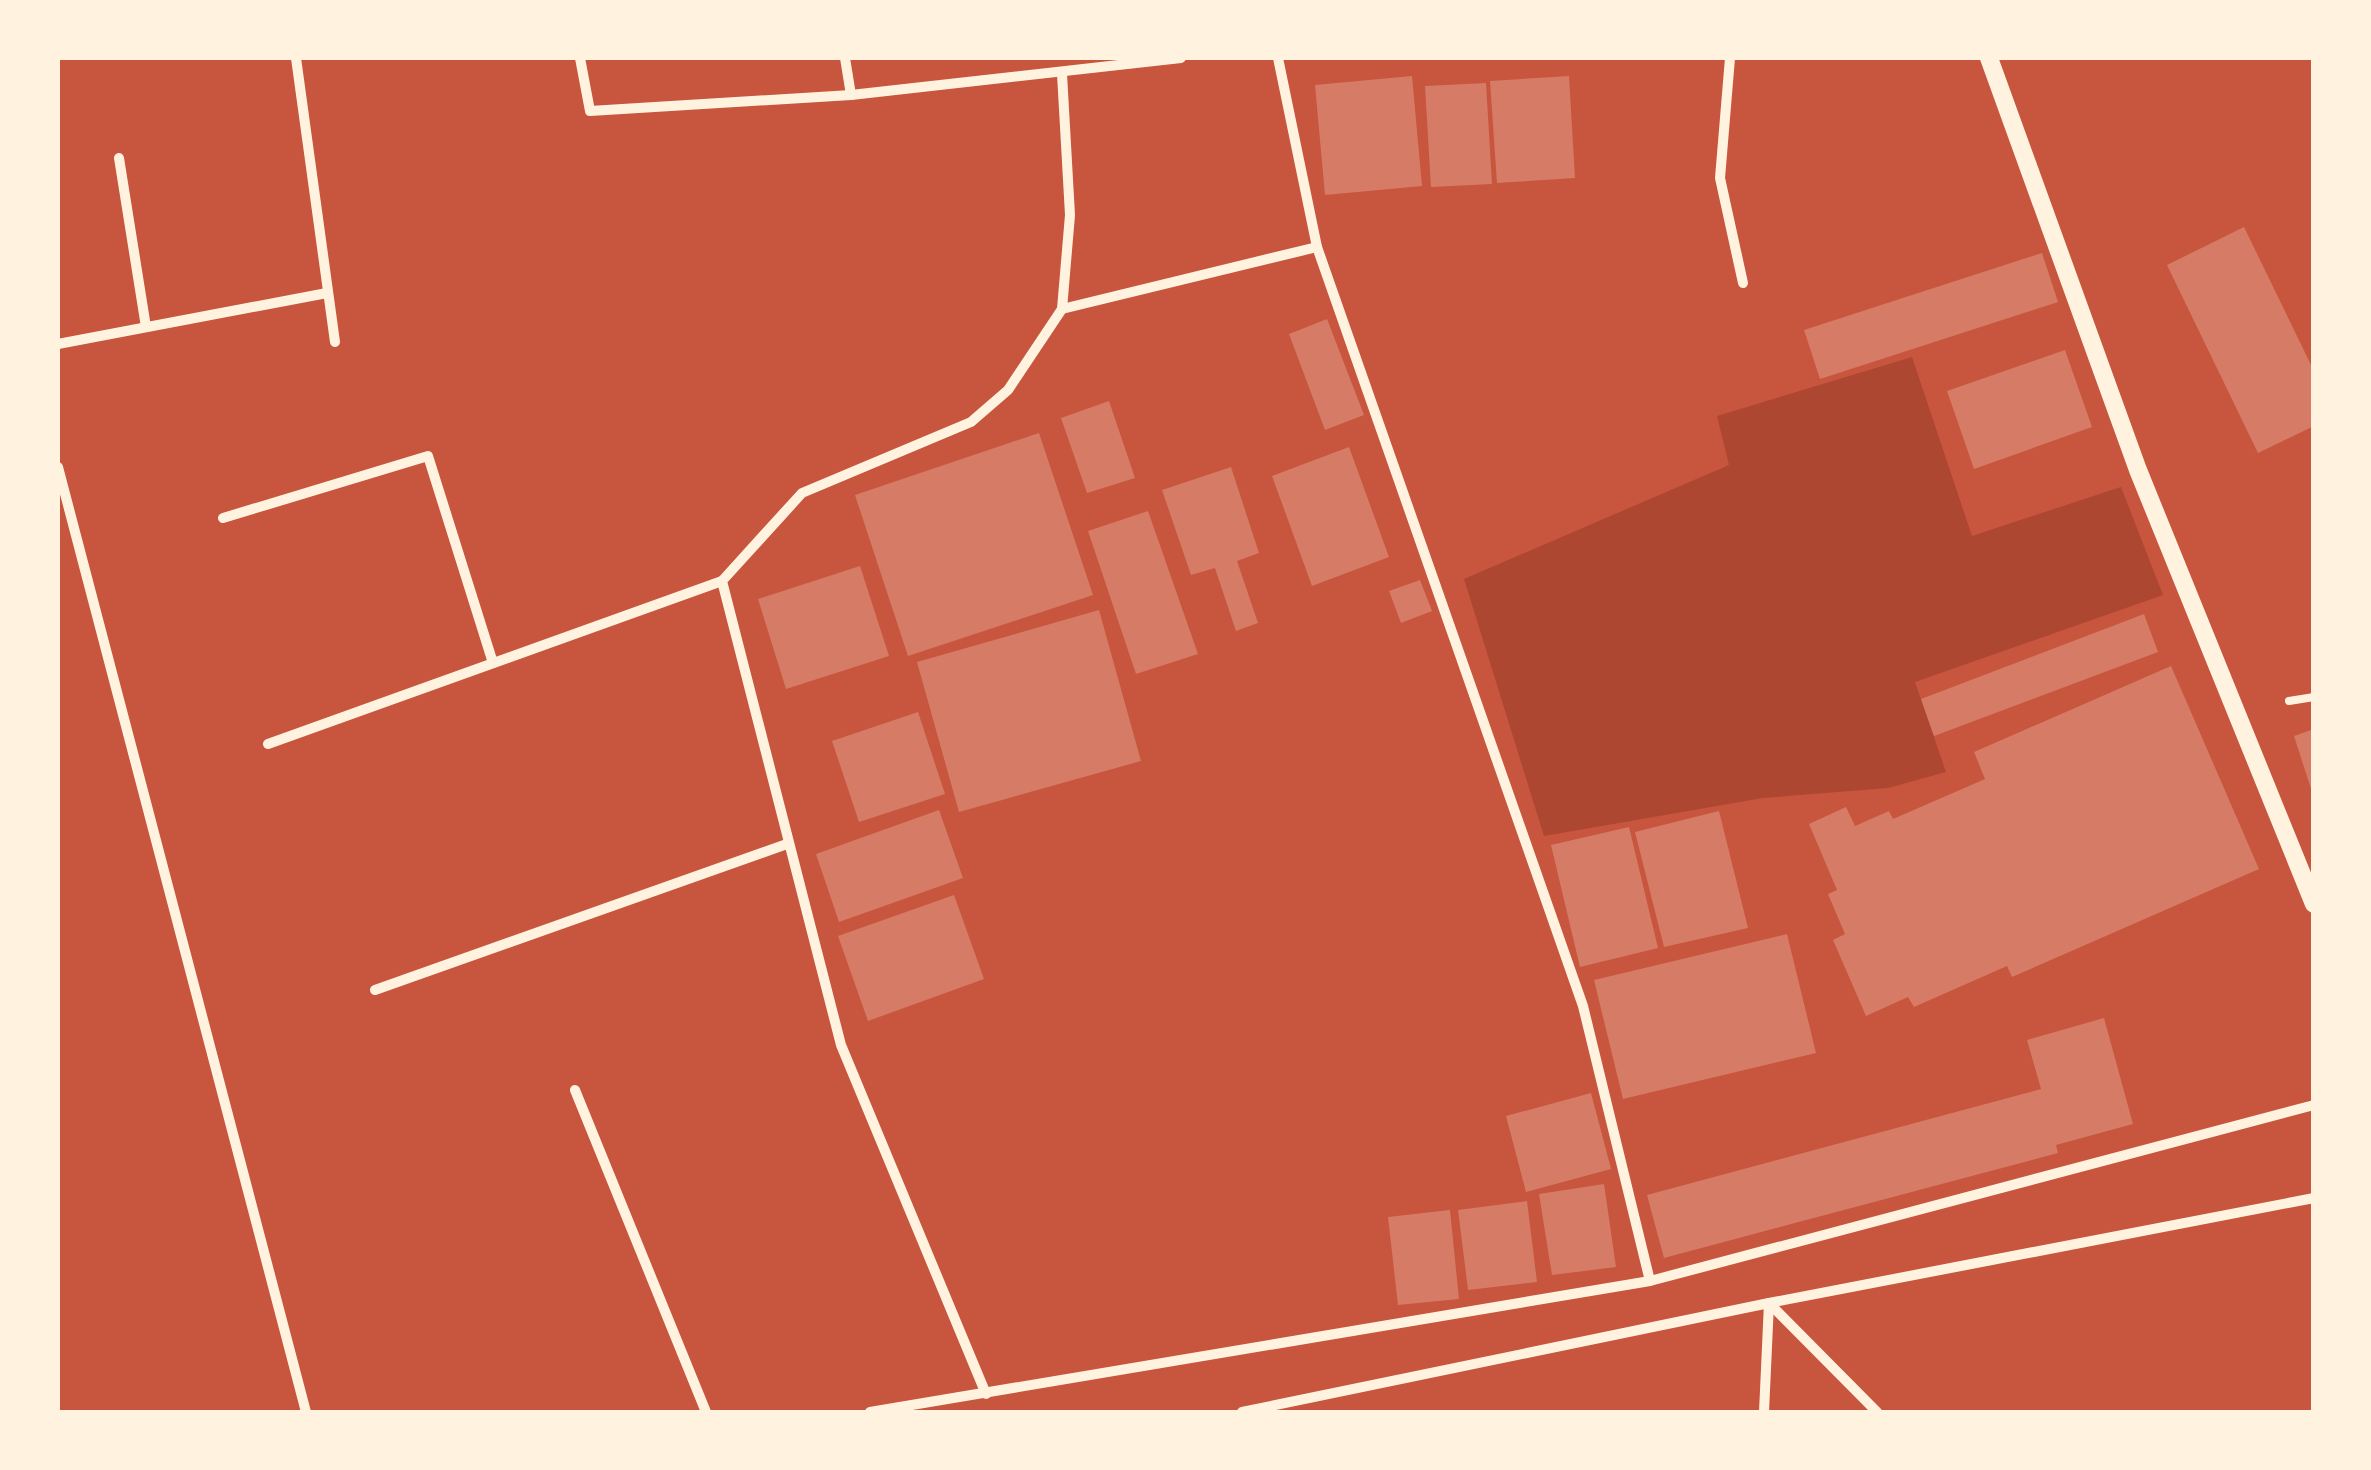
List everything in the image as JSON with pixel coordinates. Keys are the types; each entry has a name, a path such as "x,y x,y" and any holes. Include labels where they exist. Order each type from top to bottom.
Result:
{"street":[{"path":"296,58 335,342"},
{"path":"580,58 590,110 850,95 1181,58"},
{"path":"846,58 850,95"},
{"path":"1278,58 1318,247 1583,1006 1650,1281"},
{"path":"1730,58 1720,178 1743,283"},
{"path":"1989,58 2138,470 2314,904"},
{"path":"268,744 722,581 802,493 971,422 1008,390 1062,309 1070,215 1062,74"},
{"path":"119,158 146,327"},
{"path":"1062,309 1318,247"},
{"path":"58,344 327,292"},
{"path":"224,518 428,456 493,663"},
{"path":"58,467 306,1412"},
{"path":"722,581 841,1044 986,1394"},
{"path":"375,990 787,844"},
{"path":"575,1090 706,1412"},
{"path":"870,1412 1650,1281 2314,1105"},
{"path":"1242,1412 1303,1407 1769,1302 2314,1198"},
{"path":"1764,1412 1769,1302"},
{"path":"1769,1302 1877,1412"}],"lane":[{"path":"2289,700 2314,697"}],"shaded area":[{"path":"1912,357 1972,536 2121,487 2163,595 1915,682 1946,772 1888,788 1763,798 1544,836 1464,579 1729,465 1717,416"}],"building":[{"path":"1412,76 1422,186 1325,195 1315,85"},
{"path":"1569,76 1575,178 1497,183 1490,81"},
{"path":"1486,83 1492,184 1431,187 1425,86"},
{"path":"2244,227 2314,371 2314,426 2258,453 2167,265"},
{"path":"2042,253 2058,302 1820,379 1804,330"},
{"path":"1327,319 1364,415 1325,430 1289,334"},
{"path":"2065,350 2092,427 1974,469 1947,391"},
{"path":"1109,401 1135,478 1087,493 1061,418"},
{"path":"1039,433 1093,595 908,656 855,495"},
{"path":"1349,447 1389,557 1312,586 1272,476"},
{"path":"1231,467 1259,553 1237,561 1258,623 1236,631 1215,568 1191,575 1162,490"},
{"path":"1148,511 1198,654 1136,674 1088,531"},
{"path":"860,566 889,656 786,689 758,599"},
{"path":"1420,580 1432,611 1401,623 1389,591"},
{"path":"1099,610 1141,761 959,812 917,662"},
{"path":"2144,614 2158,652 1934,736 1921,699"},
{"path":"2171,666 2259,869 2012,977 2007,966 1914,1007 1908,997 1866,1016 1833,940 1845,934 1828,894 1837,890 1809,824 1846,807 1855,826 1889,811 1893,819 1985,779 1974,752"},
{"path":"918,712 945,794 859,822 832,741"},
{"path":"2314,729 2314,795 2313,795 2294,736"},
{"path":"939,810 963,878 839,922 816,854"},
{"path":"1719,811 1748,928 1664,947 1635,832"},
{"path":"1629,827 1658,948 1580,967 1551,845"},
{"path":"954,895 984,979 868,1021 838,936"},
{"path":"1787,934 1816,1053 1623,1099 1594,980"},
{"path":"2104,1018 2133,1124 2056,1145 2058,1153 1664,1258 1647,1195 2041,1089 2027,1040"},
{"path":"1591,1093 1611,1169 1526,1192 1506,1116"},
{"path":"1604,1184 1616,1267 1552,1275 1539,1194"},
{"path":"1527,1201 1537,1282 1468,1290 1458,1210"},
{"path":"1450,1210 1459,1299 1398,1305 1388,1217"}]}
